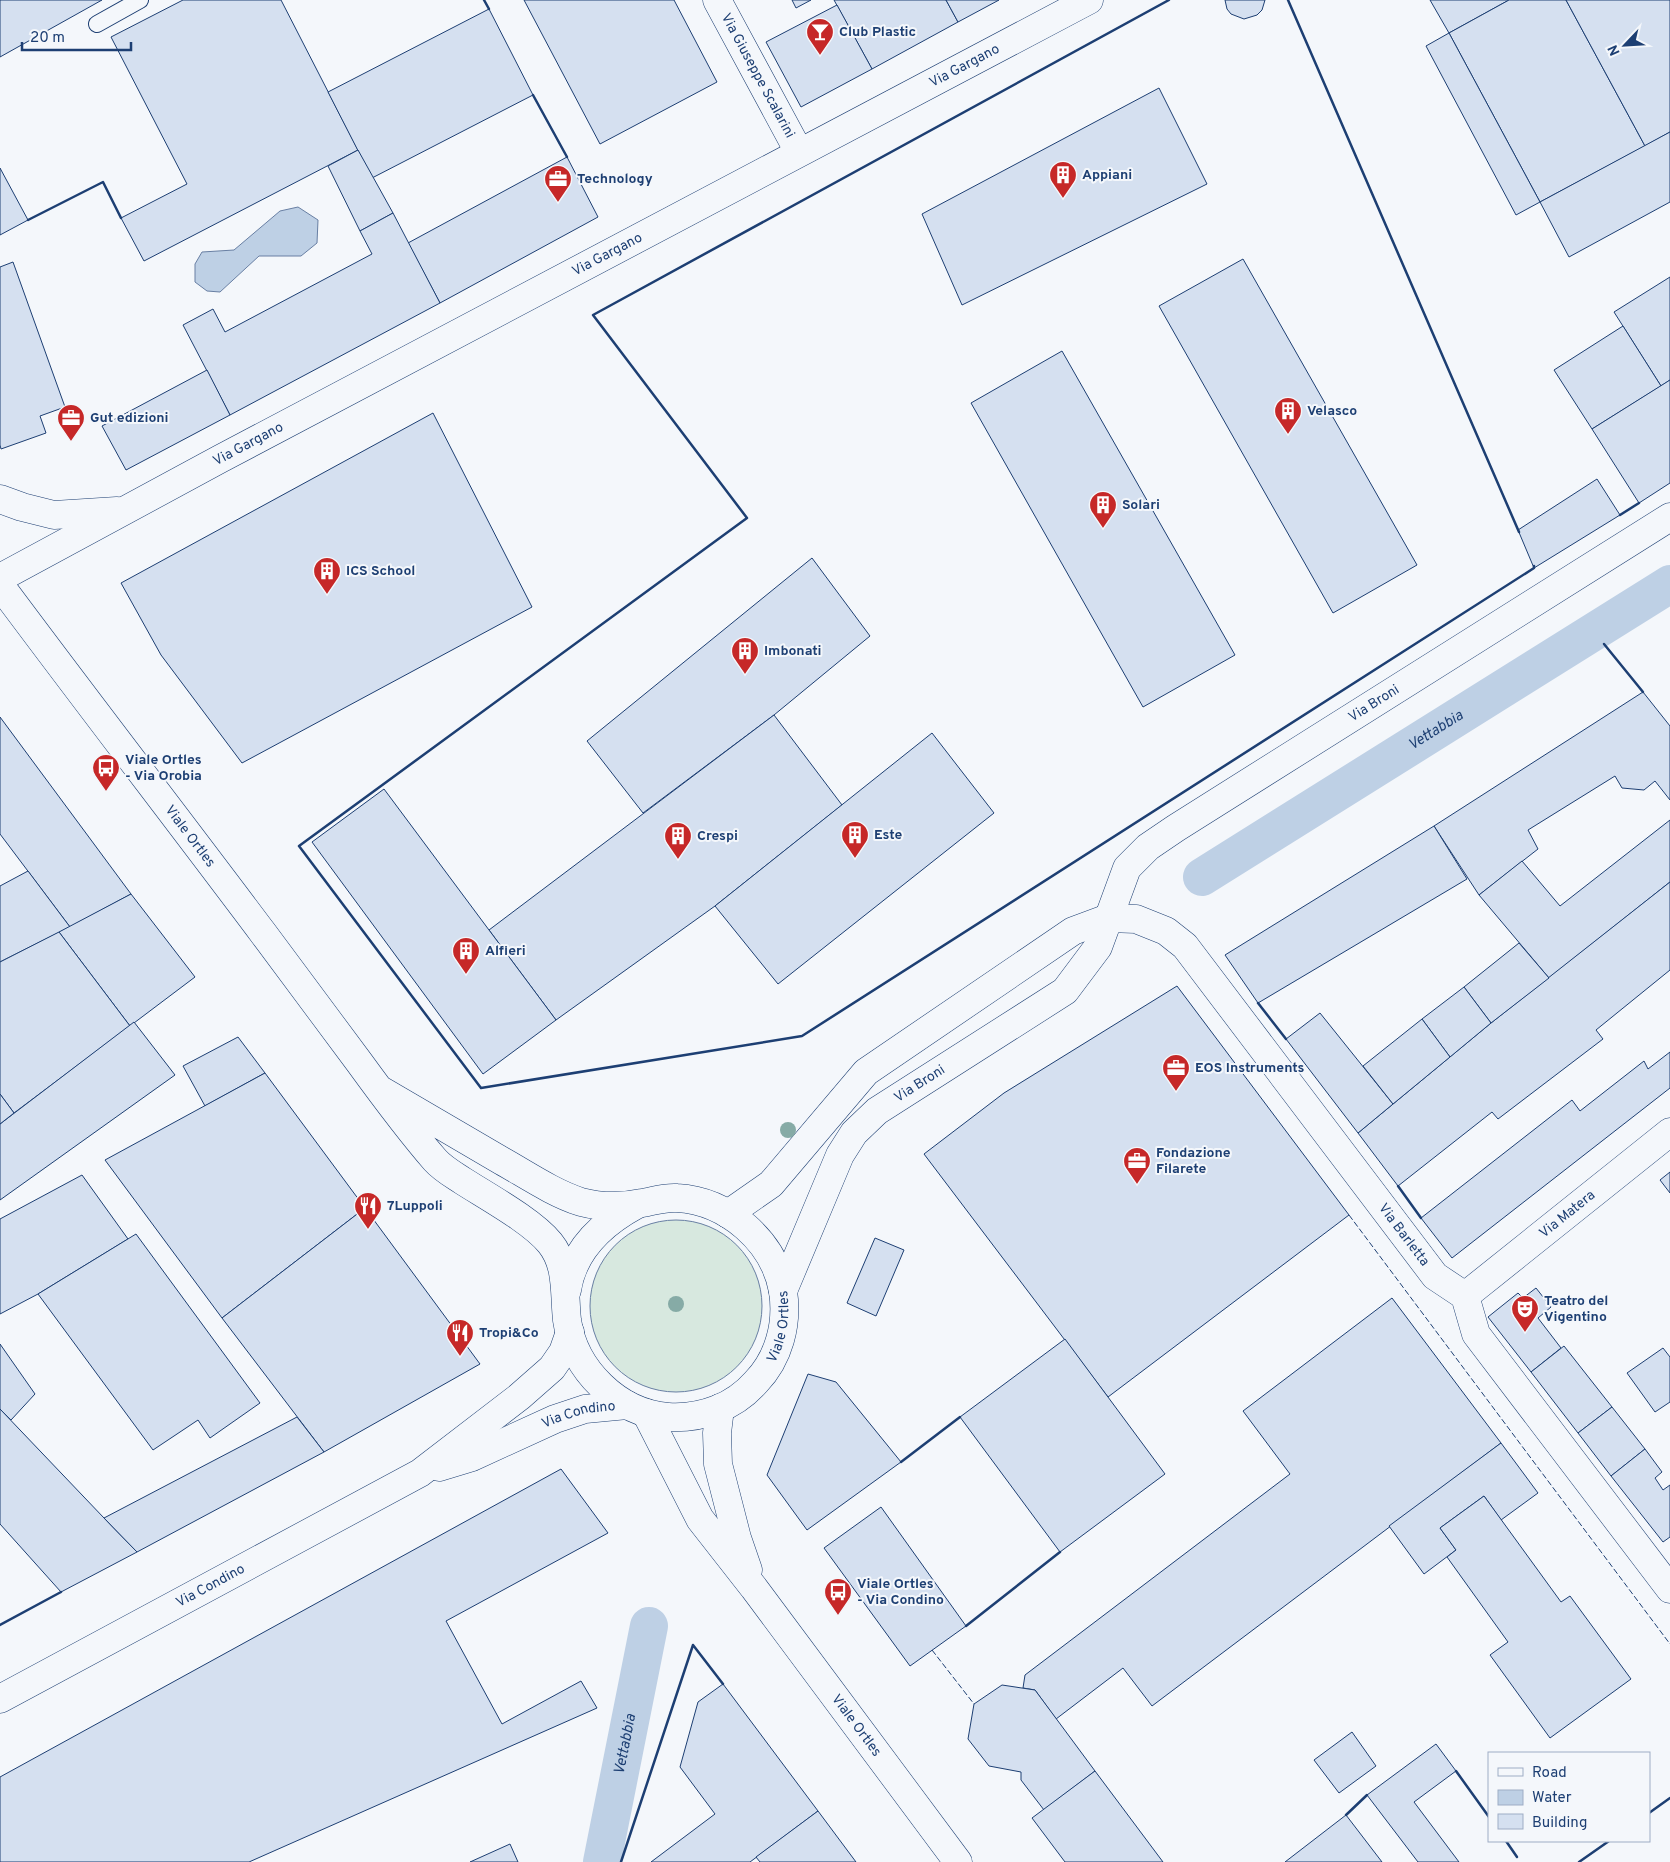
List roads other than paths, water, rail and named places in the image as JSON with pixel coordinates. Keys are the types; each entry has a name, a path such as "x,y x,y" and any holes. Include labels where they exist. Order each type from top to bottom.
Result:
{"street":[{"name":"Via Giuseppe Scalarini","path":"717,0 799,152"},
{"name":"Via Gargano","path":"0,578 1088,0"},
{"name":"Via Gargano","path":"0,499 54,515 126,510"},
{"name":"Via Broni","path":"783,1291 840,1155 854,1133 877,1111 1065,991 1098,947 1127,868 1148,847 1670,517"},
{"name":"Viale Ortles","path":"0,585 379,1089 439,1165 524,1221 553,1245 563,1267 567,1317 575,1348 591,1374 606,1390 637,1409 662,1416 687,1417 720,1408 742,1396 753,1386 770,1364 781,1335 784,1313 783,1291 776,1268 764,1247 748,1229 728,1214 714,1206 675,1198 638,1204 605,1206 579,1201 540,1183 379,1089"},
{"path":"728,1214 771,1184 866,1072 1073,931 1108,918"},
{"name":"Via Barletta","path":"1108,918 1136,920 1155,925 1166,930 1185,946 1435,1276 1465,1296"},
{"name":"Via Matera","path":"1465,1296 1670,1132"},
{"name":"Viale Ortles","path":"566,1297 569,1279 584,1248 605,1225 621,1213 638,1204"},
{"path":"1465,1296 1476,1334 1670,1589"},
{"name":"Via Condino","path":"0,1699 420,1473 519,1397 552,1368 562,1352 570,1332"},
{"name":"Viale Ortles","path":"720,1408 717,1433 718,1464 737,1538 754,1588"},
{"name":"Via Condino","path":"420,1473 472,1457 555,1419 585,1409 637,1409"},
{"name":"Viale Ortles","path":"637,1409 700,1519 754,1588 958,1862"}],"lane":[{"path":"97,24 140,0"}],"water":[{"path":"298,207 318,220 317,243 301,256 259,256 220,292 207,291 195,282 195,264 202,252 234,250 280,211"}],"waterway":[{"name":"Vettabbia","path":"1202,877 1670,584"},
{"name":"Vettabbia","path":"602,1862 649,1626"}],"place":[{"name":"Club Plastic","path":"820,56"},
{"name":"Appiani","path":"1063,199"},
{"name":"Technology","path":"558,203"},
{"name":"Velasco","path":"1288,435"},
{"name":"Gut edizioni","path":"71,442"},
{"name":"Solari","path":"1103,529"},
{"name":"ICS School","path":"327,595"},
{"name":"Imbonati","path":"745,675"},
{"name":"Viale Ortles - Via Orobia","path":"106,792"},
{"name":"Este","path":"855,859"},
{"name":"Crespi","path":"678,860"},
{"name":"Alfieri","path":"466,975"},
{"name":"EOS Instruments","path":"1176,1092"},
{"name":"Fondazione Filarete","path":"1137,1185"},
{"name":"7Luppoli","path":"368,1230"},
{"name":"Teatro del Vigentino","path":"1525,1333"},
{"name":"Tropi&Co","path":"460,1357"},
{"name":"Viale Ortles - Via Condino","path":"838,1616"}]}
